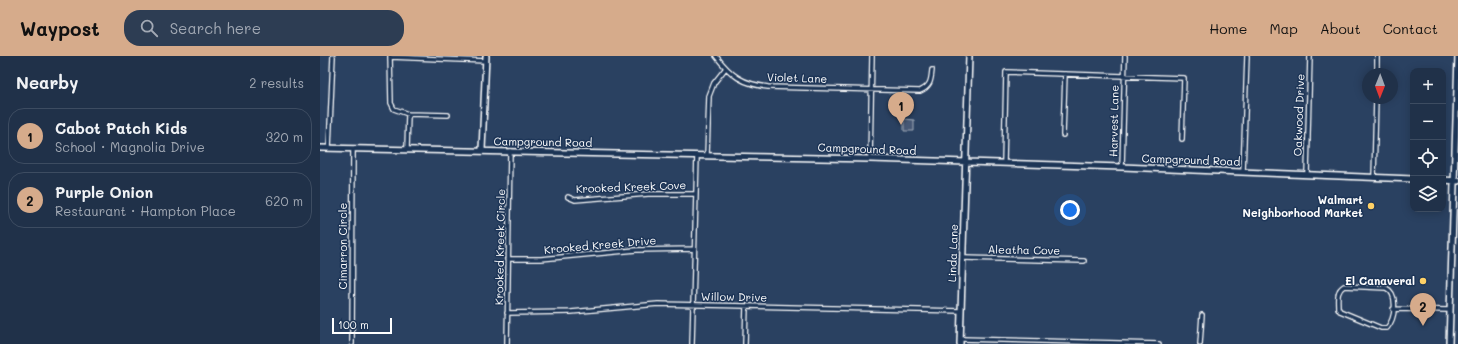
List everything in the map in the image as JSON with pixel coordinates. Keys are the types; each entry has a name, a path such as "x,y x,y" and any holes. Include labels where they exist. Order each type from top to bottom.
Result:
{"street":[{"path":"329,148 333,56"},
{"path":"708,155 709,96 714,83 725,69 716,56"},
{"path":"870,159 872,56"},
{"name":"Linda Lane","path":"960,342 964,258 969,56"},
{"name":"Harvest Lane","path":"1122,167 1125,56"},
{"path":"1243,172 1247,56"},
{"name":"Oakwood Drive","path":"1307,174 1310,56"},
{"path":"1377,56 1377,68"},
{"path":"1448,344 1456,181 1458,56"},
{"path":"448,115 408,114 394,109 391,103 390,57 486,58 482,150"},
{"name":"Violet Lane","path":"725,69 746,82 768,87 920,91 927,88 931,82 932,70"},
{"path":"1004,163 1006,72 1184,78 1182,139"},
{"path":"1063,135 1065,74"},
{"path":"1374,178 1376,104"},
{"path":"407,149 408,114"},
{"name":"Campground Road","path":"320,148 482,150 870,159 1122,167 1410,179"},
{"name":"Cimarron Circle","path":"352,344 353,149"},
{"name":"Krooked Kreek Circle","path":"507,344 510,151"},
{"path":"692,344 697,155"},
{"path":"1446,180 1456,181"},
{"name":"Krooked Kreek Cove","path":"568,196 574,200 648,194 696,194"},
{"name":"Krooked Kreek Drive","path":"508,259 541,259 636,250 694,249"},
{"name":"Aleatha Cove","path":"964,258 1084,261"},
{"path":"1344,286 1386,288 1393,295 1393,309 1392,321 1387,328 1381,328 1340,312 1338,308 1338,292 1344,286"},
{"name":"Willow Drive","path":"507,314 551,314 658,304 961,311"},
{"path":"745,344 746,306"},
{"path":"1393,309 1450,310"},
{"path":"1200,344 1202,315"},
{"path":"960,342 1159,344"}],"shaded area":[{"path":"904,119 914,120 914,131 904,131"}],"place":[{"name":"Cabot Patch Kids","path":"901,125"},
{"name":"Walmart Neighborhood Market","path":"1371,206"},
{"name":"El Canaveral","path":"1423,281"},
{"name":"Purple Onion","path":"1423,326"}]}
